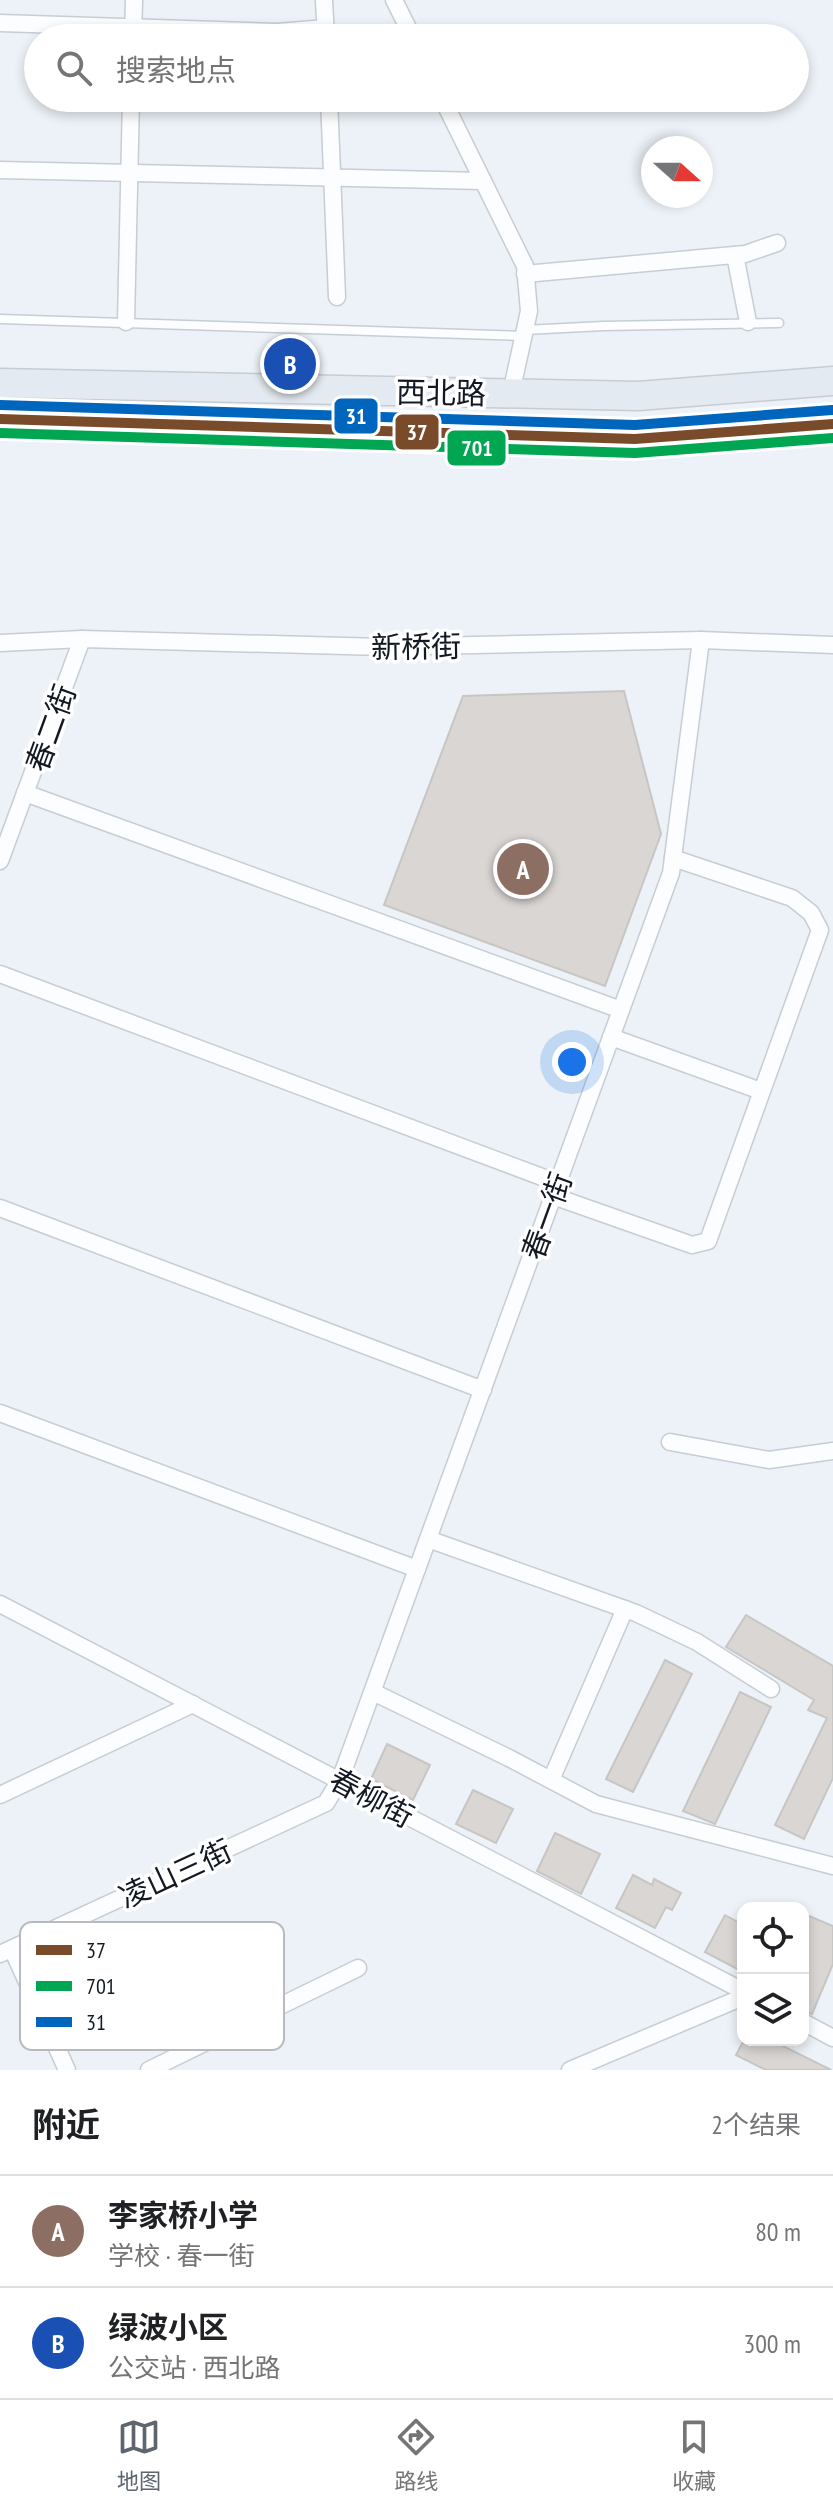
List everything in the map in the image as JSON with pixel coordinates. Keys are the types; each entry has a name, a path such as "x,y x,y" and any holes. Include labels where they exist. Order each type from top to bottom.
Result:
{"highway":[{"name":"西北路","path":"0,383 638,396 833,381"},
{"name":"西北路","path":"0,419 635,439 833,424"}],"street":[{"path":"133,24 134,0"},
{"path":"324,0 325,24"},
{"path":"394,0 406,24"},
{"path":"0,23 24,25"},
{"path":"126,322 131,112"},
{"path":"330,112 337,297"},
{"path":"449,112 525,266 529,311 511,393"},
{"path":"0,170 483,181"},
{"path":"525,274 735,255 777,243"},
{"path":"735,255 748,322"},
{"name":"新桥街","path":"0,643 82,639 382,647 701,640 833,645"},
{"name":"春二街","path":"0,861 82,639"},
{"name":"春一街","path":"340,1780 671,873 701,640"},
{"path":"25,793 621,1010"},
{"path":"0,974 556,1189 692,1245 708,1241 820,930 811,913 792,898 673,858"},
{"path":"611,1037 761,1091"},
{"path":"0,1208 483,1390"},
{"path":"0,1413 417,1569"},
{"path":"670,1442 769,1460 833,1451"},
{"path":"428,1539 625,1609 697,1642 771,1689"},
{"name":"春柳街","path":"0,1604 737,1988"},
{"path":"551,1780 625,1609"},
{"path":"373,1692 596,1804 833,1866"},
{"path":"0,1795 193,1704"},
{"name":"凌山三街","path":"70,1922 326,1803 340,1780"},
{"path":"6,1952 20,1979"},
{"path":"284,2004 358,1968"},
{"path":"570,2070 737,2000"},
{"path":"809,2025 833,2038"},
{"path":"57,2050 67,2070"},
{"path":"149,2070 190,2050"}],"lane":[{"path":"0,319 524,333 779,323"}],"building":[{"path":"624,691 661,834 605,986 384,905 463,696"},
{"path":"746,1615 833,1666 833,1778 804,1839 775,1825 827,1718 808,1710 814,1700 726,1647"},
{"path":"665,1660 692,1674 633,1792 606,1779"},
{"path":"740,1692 771,1707 715,1824 683,1811"},
{"path":"387,1744 430,1765 413,1800 371,1779"},
{"path":"473,1790 513,1809 496,1843 456,1824"},
{"path":"555,1833 600,1854 581,1894 537,1871"},
{"path":"633,1875 652,1885 654,1879 681,1893 672,1910 666,1907 655,1928 616,1908"},
{"path":"725,1915 737,1922 737,1969 705,1952"},
{"path":"809,1916 833,1926 833,1964 812,2014 809,2013"},
{"path":"741,2046 783,2046 831,2070 766,2070 736,2055"}],"transit line":[{"name":"31","path":"0,405 635,425 832,410"},
{"name":"37","path":"0,419 635,439 833,424"},
{"name":"701","path":"0,433 635,453 833,438"}],"place":[{"name":"绿波小区","path":"290,364"},
{"name":"李家桥小学","path":"523,869"}]}
